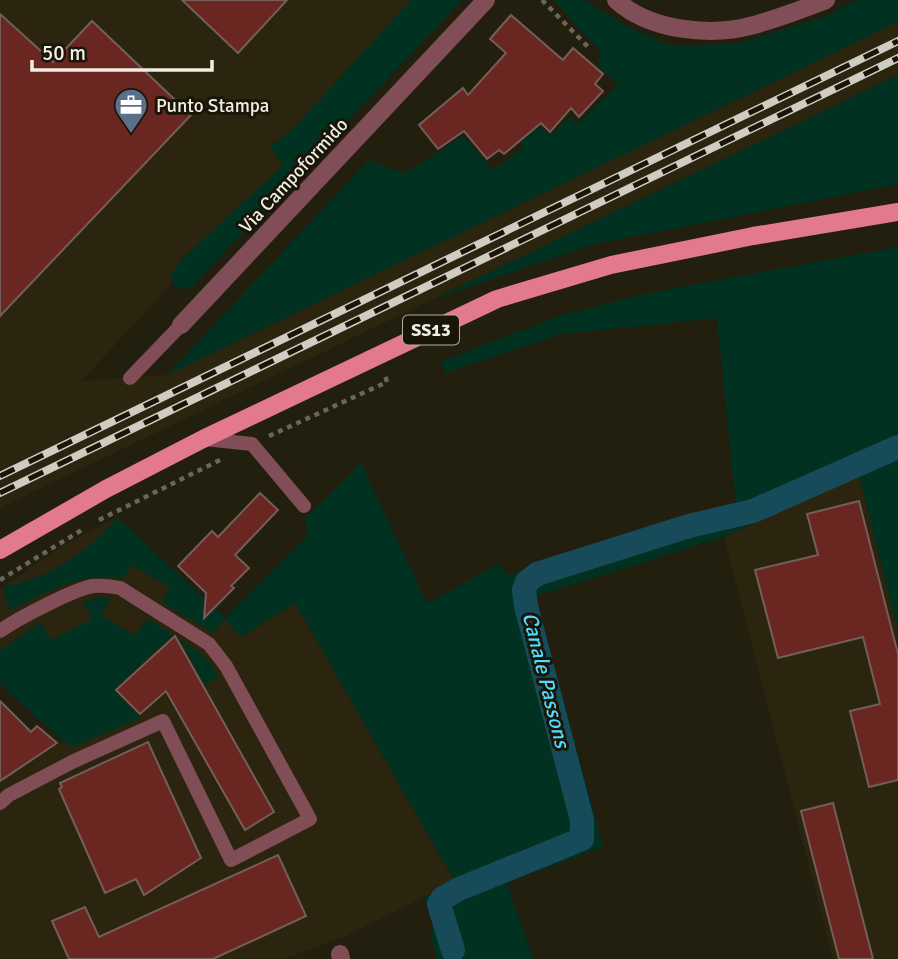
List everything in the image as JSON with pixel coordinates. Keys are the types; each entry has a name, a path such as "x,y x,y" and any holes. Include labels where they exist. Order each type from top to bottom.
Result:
{"main road":[{"name":"SS13","path":"0,550 106,489 203,439 497,299 600,268 753,236 898,212"}],"street":[{"name":"Via Campoformido","path":"181,325 486,0"},
{"path":"616,0 647,18 678,28 716,30 752,25 826,0"}],"lane":[{"name":"Via Campoformido","path":"130,378 181,325"},
{"path":"203,439 252,444 304,506"},
{"path":"0,631 13,622 90,587 105,585 120,588 209,644 226,666 310,819 231,860 163,720 72,762 9,795 0,803"}],"path":[{"path":"542,0 591,50"},
{"path":"97,521 252,444 387,382 378,354"},
{"path":"0,580 87,527"}],"shaded area":[{"path":"0,0 437,0 81,381 167,375 898,22 898,75 0,508"},
{"path":"859,476 898,630 898,959 833,959 724,537"},
{"path":"117,517 225,618 241,637 295,603 456,884 346,936 283,959 0,959 0,749 21,768 63,741 0,684 0,589 61,547"}],"green space":[{"path":"411,0 462,0 193,286 184,289 174,286 170,275 183,258 283,166 270,146 292,130"},
{"path":"553,0 585,0 626,26 671,46 735,44 824,17 857,0 898,0 898,22 167,375 369,160 404,174 463,136 493,170 524,147 518,137 533,124 551,135 570,117 578,124 618,85 598,66 600,50"},
{"path":"898,75 898,184 591,245 432,300"},
{"path":"898,247 898,630 859,476 724,537 536,596 603,847 507,883 533,959 436,959 430,931 437,928 424,897 456,883 295,603 241,637 225,619 213,633 162,602 170,587 131,565 123,579 93,578 64,585 9,610 3,587 36,577 66,562 93,542 117,517 225,618 307,536 305,518 361,463 427,604 498,564 509,575 736,505 717,318 561,334 446,373 440,362 562,315 648,293"},
{"path":"100,597 111,598 101,616 135,635 148,619 173,635 114,689 140,718 73,747 0,684 0,650 41,622 51,640 93,619 83,602"},
{"path":"179,638 207,659 219,677 205,685"}],"building":[{"path":"182,0 287,0 238,53"},
{"path":"0,14 53,62 92,21 191,115 0,316"},
{"path":"511,15 563,60 573,48 603,74 595,84 603,91 579,117 571,108 550,132 541,123 504,154 499,150 487,159 464,131 438,149 419,125 463,88 468,95 506,53 490,39"},
{"path":"260,493 278,510 235,555 249,568 231,586 234,588 204,618 206,593 178,566 212,531 218,537"},
{"path":"859,501 898,654 898,780 869,787 850,711 880,704 863,637 778,658 755,570 818,555 807,514"},
{"path":"175,636 274,812 245,830 166,691 140,714 116,690"},
{"path":"0,701 31,732 37,726 57,743 0,781"},
{"path":"148,742 201,858 144,895 136,879 105,893 59,789 62,787 60,783"},
{"path":"833,803 873,959 839,959 801,811"},
{"path":"278,855 306,916 213,959 69,959 52,921 85,907 99,937"}],"waterway":[{"name":"Canale Passons","path":"453,950 439,904 443,898 582,839 582,820 526,606 524,590 527,582 537,574 689,526 753,511 898,447"}],"railway":[{"path":"0,476 898,41"},
{"path":"0,493 898,58"}],"place":[{"name":"Punto Stampa","path":"131,135"}]}
